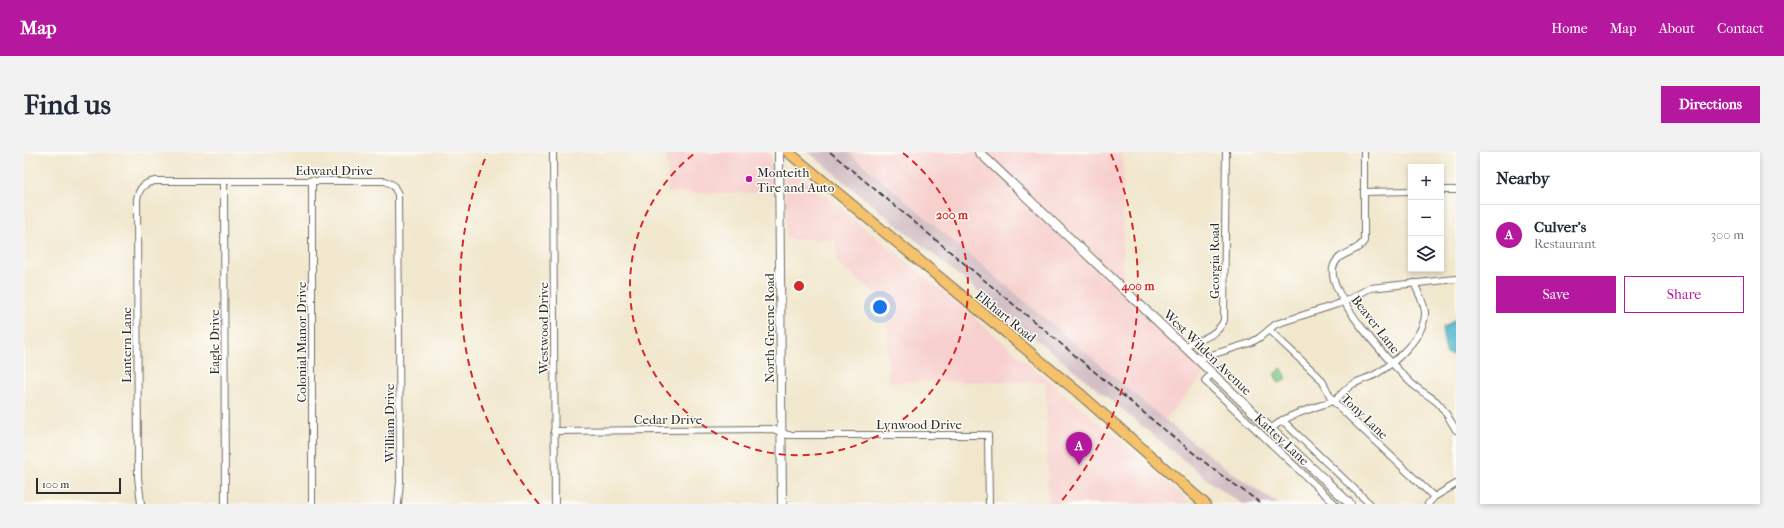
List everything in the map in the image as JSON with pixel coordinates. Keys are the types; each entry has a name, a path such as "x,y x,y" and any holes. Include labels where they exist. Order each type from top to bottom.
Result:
{"highway":[{"name":"Elkhart Road","path":"788,152 1073,389 1206,504"}],"street":[{"name":"Westwood Drive","path":"553,152 555,504"},
{"name":"North Greene Road","path":"779,152 782,504"},
{"name":"West Wilden Avenue","path":"979,152 1350,504"},
{"name":"Georgia Road","path":"1184,346 1213,334 1221,327 1224,320 1226,152"},
{"name":"Beaver Lane","path":"1364,152 1364,241 1360,246 1339,258 1333,268 1335,285 1344,302 1393,364 1414,386 1436,402 1449,417 1456,430"},
{"name":"Edward Drive","path":"142,187 155,181 312,180 380,181 389,183 395,188 399,201 399,342"},
{"name":"Colonial Manor Drive","path":"312,180 312,504"},
{"name":"Eagle Drive","path":"224,181 225,504"},
{"name":"Lantern Lane","path":"141,504 138,477 137,199 142,187"},
{"path":"1444,190 1456,190"},
{"path":"1364,192 1408,191"},
{"path":"1198,359 1250,342 1259,338 1282,321 1344,302 1370,288 1456,280"},
{"path":"1271,429 1282,420 1333,401 1352,385 1393,364 1408,348 1424,320 1424,307 1414,283"},
{"name":"Tony Lane","path":"1269,330 1319,376 1326,385 1333,401 1434,497"},
{"name":"William Drive","path":"398,504 400,482 399,342"},
{"name":"Kattey Lane","path":"1212,373 1205,381 1335,504"},
{"path":"1282,420 1370,504"},
{"name":"Cedar Drive","path":"554,431 773,429 782,433"},
{"name":"Lynwood Drive","path":"782,433 788,435 988,435 989,504"},
{"path":"1285,456 1292,448"},
{"path":"1428,504 1434,497 1456,484"}],"shaded area":[{"path":"667,152 767,152 771,156 772,193 668,193"},
{"path":"808,152 848,152 1165,420 1232,473 1279,504 1242,504 1214,485"},
{"path":"848,152 1123,152 1123,288 1206,372 1165,420"},
{"path":"794,171 906,261 1116,437 1191,504 1048,504 1046,382 888,382 887,303 837,263 836,239 786,239 785,179 789,172"}],"green space":[{"path":"1281,368 1286,375 1286,380 1279,383 1274,374"}],"water":[{"path":"1456,320 1456,355 1447,354 1442,330 1443,327"}],"railway":[{"path":"830,152 1155,422 1217,472 1262,504"}],"place":[{"name":"Monteith Tire and Auto","path":"749,179"},
{"name":"Culver's","path":"1079,465"}]}
